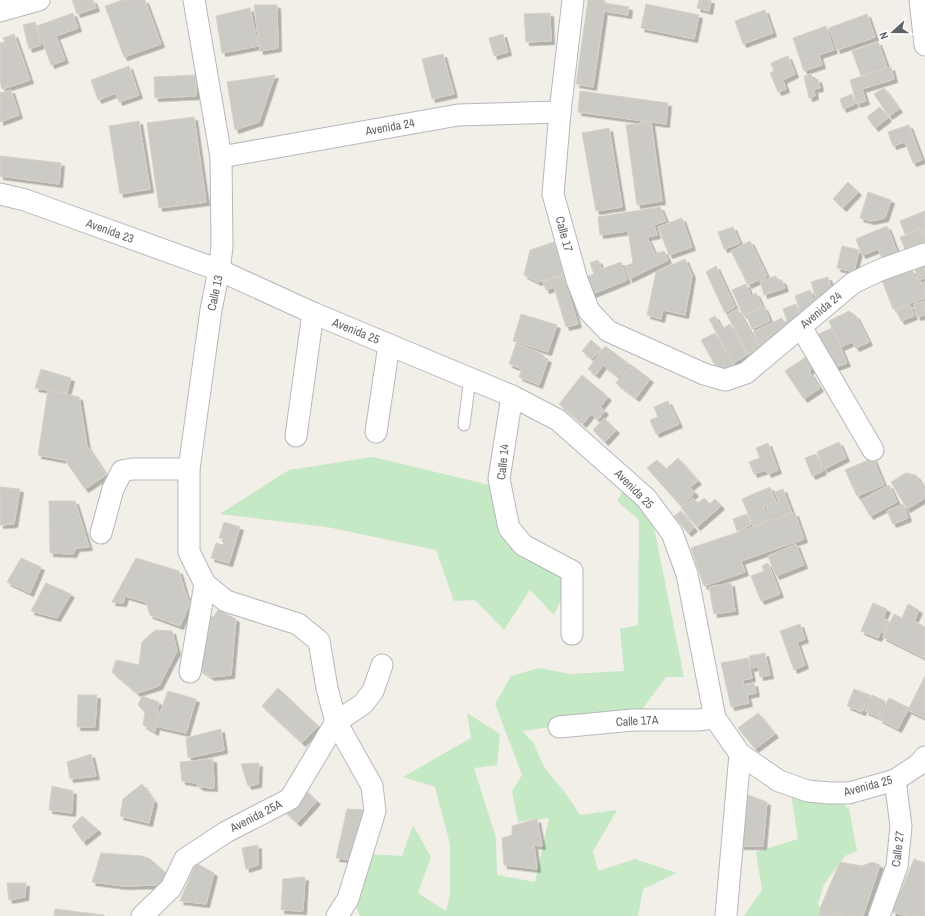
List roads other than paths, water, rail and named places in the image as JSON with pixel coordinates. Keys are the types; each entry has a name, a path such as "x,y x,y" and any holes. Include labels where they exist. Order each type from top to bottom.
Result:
{"street":[{"path":"0,11 39,0"},
{"name":"Calle 13","path":"194,0 221,157 222,247 219,270 210,310 189,469 189,552 205,584"},
{"name":"Calle 17","path":"573,0 560,112 553,194 577,280 589,312 608,331 704,374 725,380"},
{"path":"920,0 925,45"},
{"name":"Avenida 24","path":"221,157 458,115 560,112"},
{"name":"Avenida 23","path":"0,194 25,200 219,270"},
{"name":"Avenida 24","path":"725,380 746,373 853,283 880,270 925,254"},
{"name":"Avenida 25","path":"219,270 313,313 512,396 558,420 646,498 672,533 686,574 715,718 740,754 779,781 808,791 829,794 849,793 894,780 918,765 925,757"},
{"path":"296,436 313,313"},
{"path":"801,327 873,450"},
{"path":"376,432 389,344"},
{"name":"Calle 14","path":"512,396 499,479 510,528 523,545 572,571 572,634"},
{"path":"101,533 113,489 122,471 132,469 189,469"},
{"path":"190,672 205,584 226,601 298,624 319,641 327,688 336,722 372,786 375,811 348,899 337,916"},
{"name":"Avenida 25A","path":"142,916 170,888 185,859 226,832 290,799 336,722 363,704 373,691 382,665"},
{"name":"Calle 17A","path":"559,728 633,720 698,720 715,718"},
{"path":"726,916 740,754"},
{"name":"Calle 27","path":"879,916 897,866 901,826 894,780"}],"lane":[{"path":"464,425 470,378"}]}
